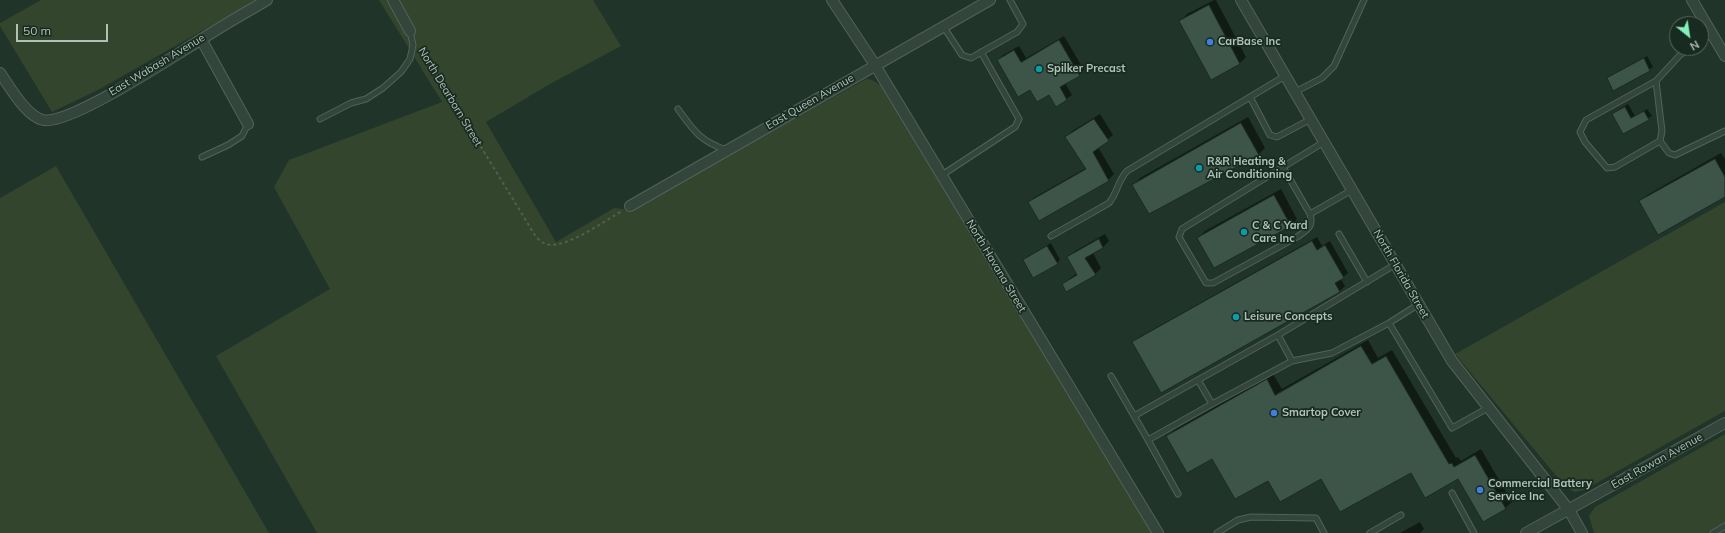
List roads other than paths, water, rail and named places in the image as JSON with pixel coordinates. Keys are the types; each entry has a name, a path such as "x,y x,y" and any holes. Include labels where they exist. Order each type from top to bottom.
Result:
{"street":[{"name":"East Wabash Avenue","path":"0,73 33,116 42,120 57,119 130,83 267,0"},
{"path":"393,0 410,31"},
{"name":"North Havana Street","path":"832,0 875,65 1158,533"},
{"name":"East Queen Avenue","path":"630,206 990,0"},
{"name":"North Florida Street","path":"1241,0 1452,361 1569,510 1582,533"},
{"path":"1692,0 1724,52"},
{"path":"201,39 248,124"},
{"name":"East Rowan Avenue","path":"1526,533 1540,530 1569,510 1725,423"}],"lane":[{"path":"944,26 962,56 971,58 1017,32 1023,24 1010,0"},
{"path":"1295,92 1322,78 1334,66 1364,0"},
{"path":"320,119 351,103 366,99 383,88 401,72 410,59 413,45 410,31"},
{"path":"942,175 1015,127 1019,119 981,52"},
{"path":"1660,141 1615,167 1607,168 1585,142 1580,132 1586,120 1656,81 1679,56"},
{"path":"1051,236 1110,203 1115,196 1119,180 1127,171 1286,76"},
{"path":"1656,81 1662,131 1660,141 1669,153 1675,155 1723,132 1725,138"},
{"path":"1250,97 1270,135 1278,137 1311,119"},
{"path":"678,109 696,134 709,144 726,150"},
{"path":"202,157 228,145 242,136 248,124"},
{"path":"1283,167 1310,214 1312,222 1310,228 1297,237 1213,283 1206,283 1179,237 1182,229 1283,167 1324,142"},
{"path":"1310,214 1352,190"},
{"path":"1339,234 1367,282"},
{"path":"1134,416 1278,335 1396,264"},
{"path":"1148,440 1292,361 1332,354 1389,323 1419,304"},
{"path":"1389,323 1452,428 1488,408"},
{"path":"1278,335 1292,361"},
{"path":"1111,376 1178,494"},
{"path":"1198,380 1212,404"},
{"path":"1452,493 1474,533"},
{"path":"1370,533 1400,515"},
{"path":"1217,533 1238,520 1251,517 1296,517 1316,518 1324,533"},
{"path":"1713,533 1725,526"}],"place":[{"name":"CarBase Inc","path":"1210,42"},
{"name":"Spilker Precast","path":"1039,69"},
{"name":"R&R Heating & Air Conditioning","path":"1199,168"},
{"name":"C & C Yard Care Inc","path":"1244,232"},
{"name":"Leisure Concepts","path":"1236,317"},
{"name":"Smartop Cover","path":"1274,413"},
{"name":"Commercial Battery Service Inc","path":"1480,490"}]}
